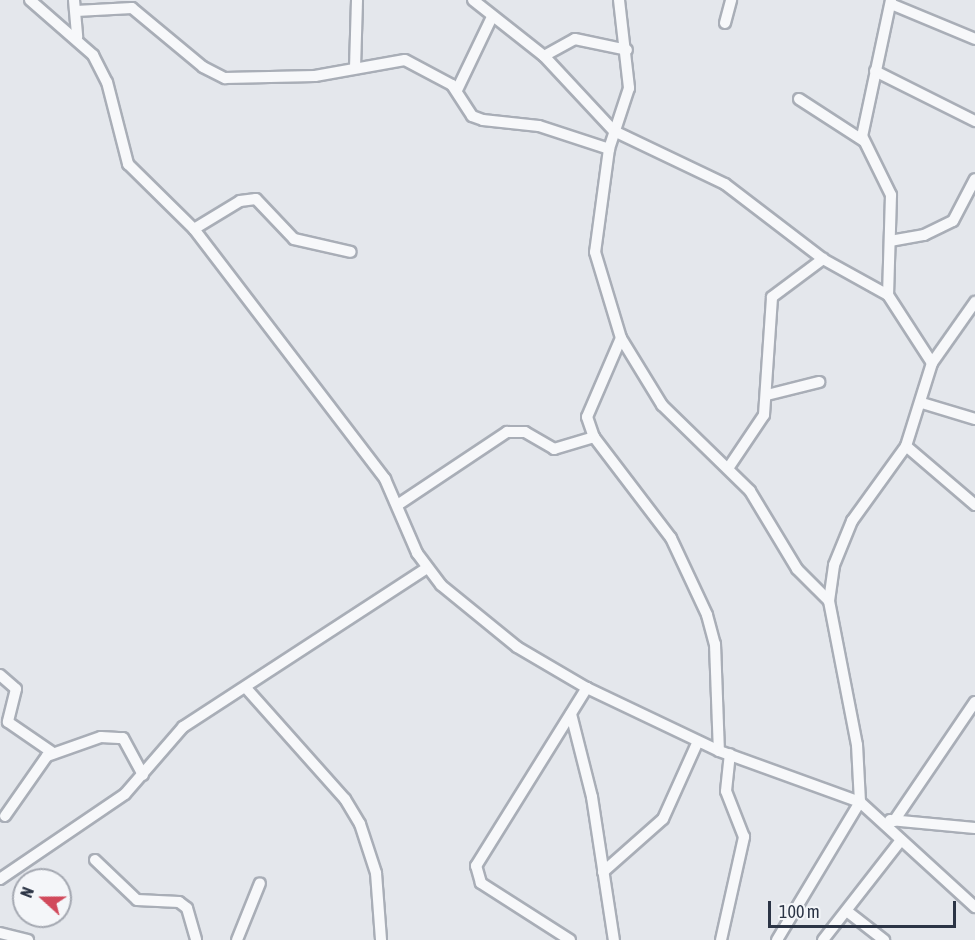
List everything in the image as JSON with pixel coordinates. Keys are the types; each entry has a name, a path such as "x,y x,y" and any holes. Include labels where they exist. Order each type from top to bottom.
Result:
{"street":[{"path":"30,0 77,37 107,82 128,164 194,229 343,427 385,479 399,504 425,568 517,647 587,688 724,752 860,802 975,907"},
{"path":"74,0 77,37"},
{"path":"355,68 357,0"},
{"path":"473,0 544,56 614,131 725,184 823,259 888,295 932,363"},
{"path":"619,0 627,50 629,88 609,149 594,252 621,338 668,411 729,467 765,511 797,569 828,601"},
{"path":"725,23 732,0"},
{"path":"864,141 875,71 891,2 975,39"},
{"path":"76,12 132,8 203,67 225,78 293,78 405,60 457,90 472,116 483,120 539,126 609,149"},
{"path":"457,90 492,17"},
{"path":"544,56 575,39 627,50"},
{"path":"875,71 975,121"},
{"path":"799,99 864,141 888,185 890,241 888,295"},
{"path":"890,241 924,235 953,221 975,178"},
{"path":"194,229 240,201 256,199 294,239 351,252"},
{"path":"729,467 760,424 767,395 765,357 772,297 823,259"},
{"path":"777,940 860,802 856,745 828,601 847,529 906,446 922,403 932,363 975,302"},
{"path":"621,338 590,404 587,417 594,437 672,538 707,615 715,644 726,791 744,837 721,940"},
{"path":"767,395 819,382"},
{"path":"922,403 975,419"},
{"path":"399,504 507,432 525,432 554,449 594,437"},
{"path":"906,446 974,503"},
{"path":"0,879 125,794 183,727 246,688 425,568"},
{"path":"0,675 16,689 8,722 53,753"},
{"path":"246,688 345,799 360,824 376,873 381,940"},
{"path":"570,940 476,877 476,866 587,688"},
{"path":"894,821 975,702"},
{"path":"571,714 614,940"},
{"path":"5,816 35,767 53,753 117,736 129,745 143,775"},
{"path":"603,873 663,819 698,741"},
{"path":"878,818 975,828"},
{"path":"823,940 848,912 901,840"},
{"path":"95,860 137,900 179,902 187,908 196,940"},
{"path":"237,940 260,883"},
{"path":"848,912 884,940"},
{"path":"0,933 28,940"}]}
